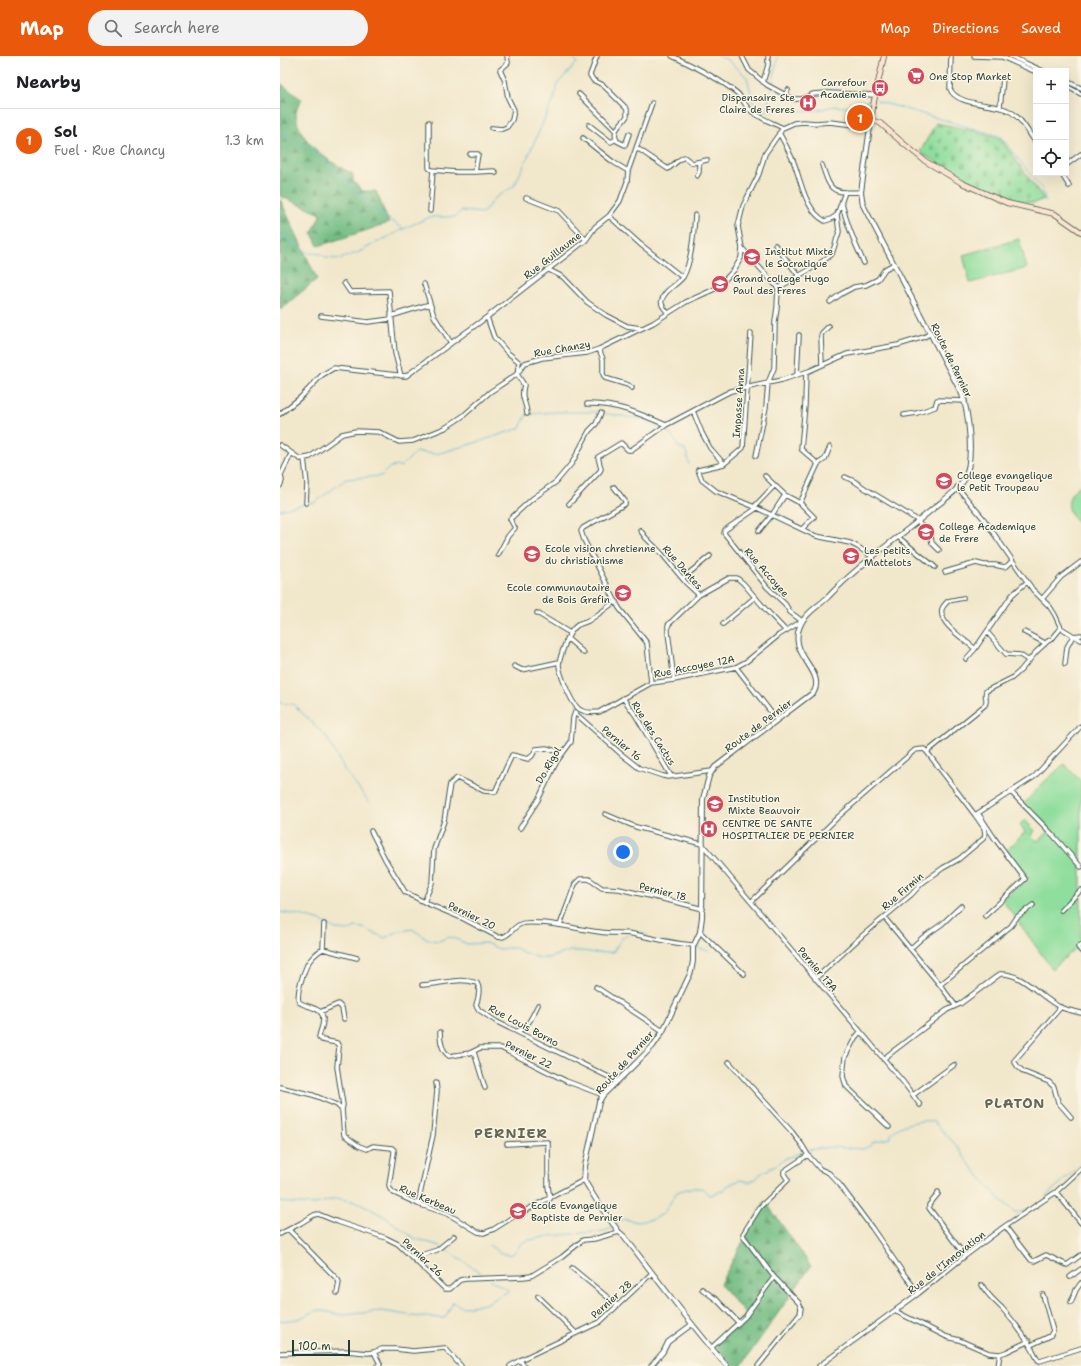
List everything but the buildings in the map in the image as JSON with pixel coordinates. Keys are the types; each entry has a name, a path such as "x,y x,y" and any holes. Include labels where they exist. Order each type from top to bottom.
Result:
{"main road":[{"path":"884,56 871,120 880,122 925,161 962,183 1007,204 1055,214 1081,232"}],"street":[{"path":"492,128 502,129 507,127 512,120 514,110 508,98 500,70 508,63 507,56"},
{"path":"597,56 590,75 593,80 603,85 627,109 627,116 614,134 616,141 625,145 629,134"},
{"path":"672,56 711,77 739,95 748,108 756,114 783,128 794,123 803,122 816,124 830,122 870,127"},
{"path":"742,56 749,70 763,82 793,99 802,99 812,94 828,93 875,95"},
{"path":"763,82 768,65 768,56"},
{"path":"951,56 950,89 952,94 957,97 1008,110 1016,115 1034,140"},
{"path":"974,56 1008,57 1033,69"},
{"path":"1000,107 1003,79"},
{"path":"1069,86 1081,88"},
{"path":"1069,86 1081,94"},
{"path":"785,95 788,90"},
{"path":"579,94 616,130"},
{"name":"Rue Guillaume","path":"401,376 406,376 487,317 586,240 595,227 609,216 622,196 627,182 628,171 652,103"},
{"name":"Route de Pernier","path":"584,1180 590,1136 599,1102 603,1095 616,1081 653,1046 663,1030 691,972 693,965 694,945 700,932 703,909 703,799 706,784 712,771 715,767 814,692 817,686 816,679 797,646 796,639 802,621 848,576 918,521 957,487 965,479 968,468 969,432 965,401 863,205 861,192 871,120"},
{"path":"428,122 428,167 433,170 456,172 494,171 496,173"},
{"path":"590,125 611,142 616,139"},
{"name":"Rue Chanzy","path":"304,458 310,457 342,434 356,431 378,432 399,442 413,441 445,428 463,416 490,392 517,374 525,363 542,358 587,353 599,349 653,323 686,302 716,288 734,270 741,258 742,248 738,226 743,206 759,174 765,154 783,128"},
{"path":"779,133 792,158 806,197 815,213 819,218 825,221 837,215"},
{"path":"583,138 613,162 628,171"},
{"path":"636,149 640,150 668,169 684,158 692,163 707,160"},
{"path":"470,154 478,154 475,172"},
{"path":"1069,163 1081,154"},
{"path":"697,176 699,172 699,162"},
{"path":"822,165 829,185 835,190 845,192 861,192"},
{"path":"430,211 433,170"},
{"path":"1063,176 1069,186"},
{"path":"778,288 819,264 832,254 839,232 837,215 845,192"},
{"path":"526,198 559,211 586,240"},
{"path":"841,203 851,236 864,264"},
{"path":"668,313 661,304 662,299 682,277 686,269 693,240 695,215"},
{"path":"609,216 640,244 682,277"},
{"path":"775,245 799,276"},
{"path":"742,248 778,288 775,322 774,368 768,383 766,407 756,456"},
{"path":"830,302 854,287 866,285 878,279 885,269 894,264"},
{"path":"547,269 563,277 587,302 606,315 627,326 641,328"},
{"path":"280,414 301,397 322,375 334,368 401,376 395,353 389,291 350,292 344,283"},
{"path":"424,284 434,316 451,343"},
{"path":"321,316 368,322 391,317 430,304"},
{"path":"487,317 494,337 507,352 519,362 517,374 524,385 522,390 522,400 527,410 527,414"},
{"path":"822,365 821,336 822,332 829,326"},
{"name":"Impasse Anna","path":"751,333 743,448 724,464 698,470 702,480 716,491 756,508"},
{"path":"569,504 600,471 601,469 598,457 621,443 628,450 631,450 666,425 692,410 731,391 797,375 847,354 898,345 924,337 930,333"},
{"path":"797,375 799,335"},
{"path":"599,349 603,358 603,374 605,378 632,388"},
{"path":"806,372 801,449 818,464"},
{"path":"904,415 917,413 935,407 937,400 965,401"},
{"path":"587,404 602,404 627,410 666,425"},
{"path":"692,410 710,448 724,464"},
{"path":"498,555 508,536 515,528 510,519 532,499 556,482 572,463 589,431 596,424 601,412"},
{"path":"280,445 300,459 304,458 308,484 306,504"},
{"path":"800,503 818,464 825,459 830,447"},
{"path":"280,486 282,481 281,475 291,454"},
{"path":"765,476 786,496 800,503 814,517 802,529"},
{"path":"845,477 854,481 918,521 931,537 932,543 939,550"},
{"path":"775,485 756,508 821,538 850,543 873,557"},
{"path":"614,487 625,503 582,528 581,531 584,540 619,608 647,643 651,683"},
{"path":"957,487 983,518 1027,582 1055,614 1061,628 1081,640"},
{"path":"759,531 786,496"},
{"name":"Rue Accoyee","path":"756,508 725,530 724,533 790,612 802,621"},
{"name":"Rue Dantes","path":"640,530 699,595 668,625 674,680"},
{"path":"898,537 935,567"},
{"path":"683,578 710,556"},
{"path":"945,572 976,563 1004,567 1012,561"},
{"path":"1042,599 1061,577 1081,562"},
{"path":"699,595 729,578 737,578 786,631"},
{"path":"966,659 975,649 1012,595 1027,582"},
{"path":"723,624 755,597"},
{"path":"963,598 948,601 943,607 942,615 952,631 975,649"},
{"path":"576,707 559,672 559,662 568,638 570,633 578,624 586,622 616,601"},
{"path":"537,613 570,633"},
{"name":"Rue Accoyee 12A","path":"576,707 586,712 598,712 651,683 674,680 736,667 747,661 786,631 802,621"},
{"path":"927,752 985,705 987,700 985,694 986,691 1012,678 1045,643 1052,639 1061,628"},
{"path":"987,632 1006,654 1020,654 1029,661"},
{"path":"1024,632 1045,643"},
{"path":"1073,636 1081,635"},
{"path":"1065,664 1067,647 1073,636"},
{"path":"568,638 584,653"},
{"path":"514,666 522,670 559,662"},
{"path":"736,667 777,720"},
{"name":"Rue des Cactus","path":"623,698 627,706 636,716 671,776"},
{"name":"Do Rigol","path":"520,828 538,800 557,762 571,742 572,718 576,707"},
{"name":"Pernier 16","path":"575,713 639,768 664,776 712,771"},
{"path":"976,814 1034,777 1081,726"},
{"path":"424,902 432,883 434,849 444,821 450,784 457,778 484,791 495,792 512,755 528,760 536,749 546,748 563,753"},
{"path":"751,902 848,808 915,750 924,749 1025,879 985,916"},
{"path":"1011,792 1052,834 1081,867"},
{"path":"605,814 636,827 702,844"},
{"name":"Rue Firmin","path":"815,979 884,917 911,895 922,883 959,859 984,838 984,828 976,814"},
{"name":"Pernier 20","path":"371,831 379,848 405,892 464,919 498,937 501,938 508,934 520,924 541,923 598,932 616,934 631,933 655,939 694,945"},
{"name":"Pernier 17A","path":"702,844 920,1104"},
{"name":"Pernier 18","path":"560,925 572,891 578,881 589,879 602,888 619,889 676,902 693,908 703,909"},
{"path":"1061,910 1081,890"},
{"path":"940,985 1011,926 1017,917 1033,904"},
{"path":"910,949 922,938 942,924 961,906"},
{"path":"884,917 940,985 955,1006"},
{"path":"323,949 324,924"},
{"path":"700,932 744,974"},
{"path":"1081,944 1078,947 1081,951"},
{"path":"342,1110 343,1105 337,1067 339,1047 337,1043 322,1040 319,1036 323,1015 317,1009 301,1004 298,998 307,965 319,951 323,949 357,958"},
{"path":"883,1059 947,1010 960,1004 1000,974 1006,973 1014,976 1033,987 1040,994 1061,1007 1081,1013"},
{"name":"Rue Louis Borno","path":"422,984 433,984 455,980 467,980 477,983 479,990 476,1005 479,1010 497,1022 616,1081"},
{"path":"596,987 663,1030"},
{"path":"320,1012 338,1004 342,1008 344,1020"},
{"path":"516,1031 522,1030 526,1026 538,1005"},
{"path":"1061,1007 1014,1061 1024,1072 1049,1082 1054,1086 1058,1102 1071,1117"},
{"name":"Pernier 22","path":"440,1032 443,1048 447,1055 451,1056 474,1052 480,1048 501,1048 566,1081 603,1095"},
{"path":"860,1032 855,1038 845,1057 843,1076 846,1086 890,1127"},
{"path":"474,1052 485,1088"},
{"path":"729,1062 792,1132 820,1169 840,1185 919,1293"},
{"path":"913,1095 954,1065"},
{"path":"418,1204 433,1135 437,1091 436,1082"},
{"path":"280,1087 313,1095 337,1105 342,1110"},
{"name":"Rue Kerbeau","path":"342,1110 343,1132 348,1139 367,1149 374,1146 392,1148 394,1150 389,1185 390,1189 394,1193 418,1204 448,1214 478,1232 484,1233 584,1180"},
{"path":"507,1144 548,1142 548,1186 550,1199"},
{"path":"758,1366 801,1311 799,1303 774,1277 743,1234 760,1208 788,1180 784,1174 785,1170 808,1155"},
{"name":"Rue de l'Innovation","path":"822,1365 919,1293 1005,1226 1056,1192 1081,1169"},
{"path":"584,1180 600,1206 619,1232 624,1236 691,1325 727,1366"},
{"path":"938,1192 929,1205 929,1208 965,1256"},
{"path":"1056,1192 1081,1223"},
{"name":"Pernier 26","path":"280,1234 318,1214 386,1238 398,1244 445,1289 450,1289 460,1280 466,1279 531,1276 562,1257 583,1240 594,1239 619,1232"},
{"path":"1005,1226 1031,1260 1034,1261 1046,1255 1067,1265 1081,1256"},
{"path":"289,1230 338,1280 337,1293"},
{"path":"412,1258 437,1250 454,1236"},
{"path":"572,1268 617,1305"},
{"path":"1070,1277 1081,1269"},
{"name":"Pernier 28","path":"510,1366 600,1322 652,1273"},
{"path":"711,1348 745,1317 774,1277"},
{"path":"1071,1302 1081,1283"},
{"path":"982,1285 985,1291 1002,1308 1030,1343 1038,1360 1040,1361 1081,1348"},
{"path":"702,1289 717,1300 739,1323"},
{"path":"895,1311 947,1337 960,1340 989,1353 1000,1354 1050,1336 1053,1331 1043,1295"},
{"path":"538,1296 576,1333"},
{"path":"651,1366 663,1352 668,1342 691,1325"},
{"path":"280,1353 346,1351 374,1352 389,1349 413,1351 445,1348 461,1366"},
{"path":"374,1352 380,1364 376,1366"},
{"path":"998,1366 1000,1354"},
{"path":"520,1360 524,1366"}],"green space":[{"path":"280,83 301,99 296,113 302,133 308,142 325,157 353,174 353,181 363,191 376,191 389,223 318,246 312,233 321,214 280,196"},
{"path":"936,123 976,131 1000,138 1044,199 1034,203 1013,200 964,179 920,152"},
{"path":"280,199 317,279 280,310"},
{"path":"1019,239 1027,268 970,283 963,255"},
{"path":"1081,485 1081,524 1069,510 1069,499 1075,489"},
{"path":"1064,764 1081,781 1081,946 1080,945 1052,969 1002,899 1028,879 1006,851 1025,832 1020,824 1025,820 1035,831 1031,835 1037,841 1049,832 1046,826 1022,806 1040,786"},
{"path":"765,1201 811,1266 741,1366 733,1366 715,1345 746,1315 720,1284"}],"waterway":[{"path":"280,230 285,238 309,253 322,254 326,258 339,259 357,253 430,217 455,217 461,211 483,213 495,198 514,186 554,100 558,83 577,63 573,56"},
{"path":"718,56 728,60 747,77 753,102 766,112 770,113 781,106 785,107 788,111 814,111 834,106 855,107 871,100"},
{"path":"772,87 778,56"},
{"path":"766,112 771,90"},
{"path":"877,101 1000,136 1042,189 1046,202"},
{"path":"280,132 317,154 375,209 403,229"},
{"path":"308,503 314,503 346,479 381,476 390,467 402,466 416,452 436,454 520,428 527,414 599,412"},
{"path":"602,413 641,419 658,428"},
{"path":"661,429 669,433 676,441 678,447 684,449 687,454 689,464"},
{"path":"280,510 305,504"},
{"path":"280,703 293,704 326,736 345,771 369,802"},
{"path":"280,912 321,921 336,929 347,931 356,927 363,928 385,938 397,932 412,929 426,938 436,941 448,937 467,944 486,943 499,949 516,948 522,952 539,958 548,958 570,951 596,953 613,952 622,938 628,935"},
{"path":"635,933 640,932 648,936"},
{"path":"660,942 667,943"},
{"path":"694,947 709,951"},
{"path":"807,1150 831,1147 863,1149 870,1146 873,1142 890,1138 893,1132 901,1126 919,1121 934,1122 958,1147 966,1160 994,1193 1015,1212 1017,1213 1026,1210"},
{"path":"616,1224 624,1219 638,1222 653,1219 663,1214 677,1192 690,1188 702,1188 711,1195 722,1191 729,1185 740,1180 749,1182 756,1179 760,1174 786,1158 803,1152"},
{"path":"1046,1196 1081,1165"},
{"path":"280,1202 312,1205 337,1198 360,1203 385,1217 414,1238 440,1246"},
{"path":"489,1245 501,1253 511,1255 518,1249 520,1244 526,1241 550,1236 605,1231 612,1228"},
{"path":"445,1249 487,1277"},
{"path":"280,1321 298,1319 318,1310 344,1315 382,1311 420,1317 445,1318 453,1302 462,1307 485,1304 509,1291 491,1280"}],"place":[{"name":"One Stop Market","path":"916,76"},
{"name":"Carrefour Academie","path":"880,88"},
{"name":"Dispensaire Ste Claire de Freres","path":"808,103"},
{"name":"Sol","path":"860,118"},
{"name":"Institut Mixte le Socratique","path":"752,257"},
{"name":"Grand college Hugo Paul des Freres","path":"720,284"},
{"name":"College evangelique le Petit Troupeau","path":"944,481"},
{"name":"College Academique de Frere","path":"926,532"},
{"name":"Ecole vision chretienne du christianisme","path":"532,554"},
{"name":"Les petits Mattelots","path":"851,556"},
{"name":"Ecole communautaire de Bois Grefin","path":"623,593"},
{"name":"Institution Mixte Beauvoir","path":"715,804"},
{"name":"CENTRE DE SANTE HOSPITALIER DE PERNIER","path":"709,829"},
{"name":"Ecole Evangelique Baptiste de Pernier","path":"518,1211"}],"district":[{"name":"PLATON","path":"1015,1103"},
{"name":"PERNIER","path":"511,1133"}]}
